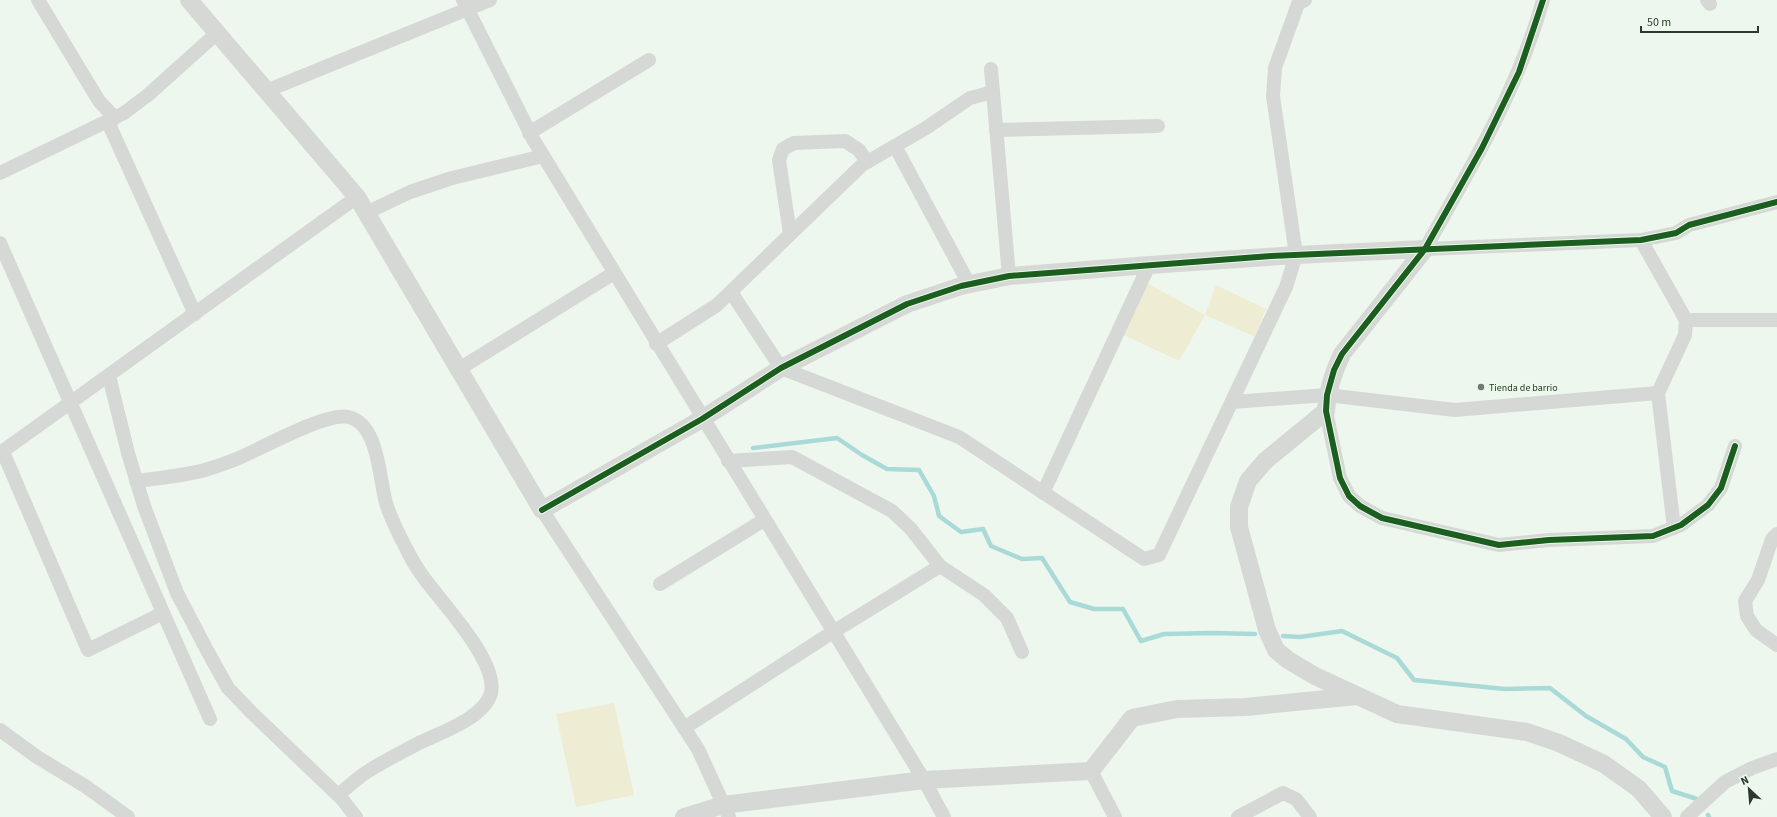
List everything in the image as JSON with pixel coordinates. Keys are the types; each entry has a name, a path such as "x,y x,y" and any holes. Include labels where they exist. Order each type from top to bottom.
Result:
{"street":[{"path":"38,0 111,120 194,314"},
{"path":"189,0 357,197 542,510 698,749 726,811"},
{"path":"266,91 466,4 490,0"},
{"path":"731,292 781,368 959,437 1144,559 1159,555 1286,287 1296,255 1273,96 1275,68 1298,4 1305,0"},
{"path":"1543,0 1519,72 1482,148 1425,249 1342,354 1334,370 1326,403 1340,478 1349,496 1360,506 1382,518 1499,545 1549,540 1653,536 1681,525 1708,505 1721,488 1735,446"},
{"path":"466,4 530,133 543,156 656,344 924,780 944,817"},
{"path":"0,173 124,113 148,95 217,33"},
{"path":"530,133 649,60"},
{"path":"991,69 1009,276"},
{"path":"656,344 717,305 867,162 926,128 970,98 993,92"},
{"path":"996,130 1158,126"},
{"path":"790,234 778,160 783,149 794,143 845,141 859,150 867,162"},
{"path":"895,146 969,284"},
{"path":"366,213 410,192 452,178 543,156"},
{"path":"163,613 88,650 1,452 357,197"},
{"path":"542,510 702,419 781,368 907,304 969,284 1009,276 1296,255 1642,240 1676,233 1689,225 1777,202"},
{"path":"1642,240 1686,320 1685,334 1658,393 1674,528"},
{"path":"0,243 210,719"},
{"path":"1043,493 1149,265"},
{"path":"458,369 614,273"},
{"path":"1686,320 1777,320"},
{"path":"109,376 136,481 177,593 228,688 338,795 356,817"},
{"path":"1232,402 1326,403 1455,410 1658,393"},
{"path":"1326,403 1265,461 1248,481 1239,507 1239,527 1267,630 1276,650 1288,660 1315,676 1397,714 1527,732 1559,743 1604,764 1639,789 1663,817"},
{"path":"136,481 190,474 207,469 237,459 307,427 340,417 349,417 360,422 366,429 375,452 386,502 407,552 422,576 477,646 491,679 491,692 486,704 478,712 457,726 420,743 368,771 338,795"},
{"path":"728,461 792,457 892,511 911,529 940,566 984,595 1007,618 1022,652"},
{"path":"660,584 764,520"},
{"path":"1777,534 1772,539 1758,580 1746,601 1747,616 1756,630 1777,645"},
{"path":"684,728 833,632 940,566"},
{"path":"684,817 924,780 1091,771 1132,718 1177,709 1245,706 1357,696"},
{"path":"0,730 37,757 85,786 128,817"},
{"path":"1687,817 1725,782 1752,768 1777,759"},
{"path":"1091,771 1115,817"},
{"path":"1238,817 1283,793 1296,799 1310,817"}],"shaded area":[{"path":"1147,283 1205,315 1179,361 1124,335"},
{"path":"1216,285 1266,309 1255,337 1205,315"},
{"path":"614,703 634,795 576,807 556,714"}],"waterway":[{"path":"753,448 837,438 862,455 887,469 919,470 934,496 939,516 961,532 983,529 991,546 1022,559 1042,558 1070,602 1094,609 1123,609 1141,641 1164,634 1255,634"},
{"path":"1283,636 1300,637 1342,631 1397,658 1414,680 1505,689 1550,688 1586,716 1626,739 1643,757 1665,767 1672,791 1697,799"}],"cycle path":[{"path":"1543,0 1519,72 1482,148 1425,249 1342,354 1334,370 1327,395 1326,411 1340,478 1349,496 1360,506 1382,518 1499,545 1549,540 1653,536 1681,525 1708,505 1721,488 1735,446"},
{"path":"542,510 702,419 781,368 907,304 961,286 1009,276 1271,256 1641,240 1676,233 1689,225 1777,202"}],"place":[{"name":"Tienda de barrio","path":"1481,387"}]}
